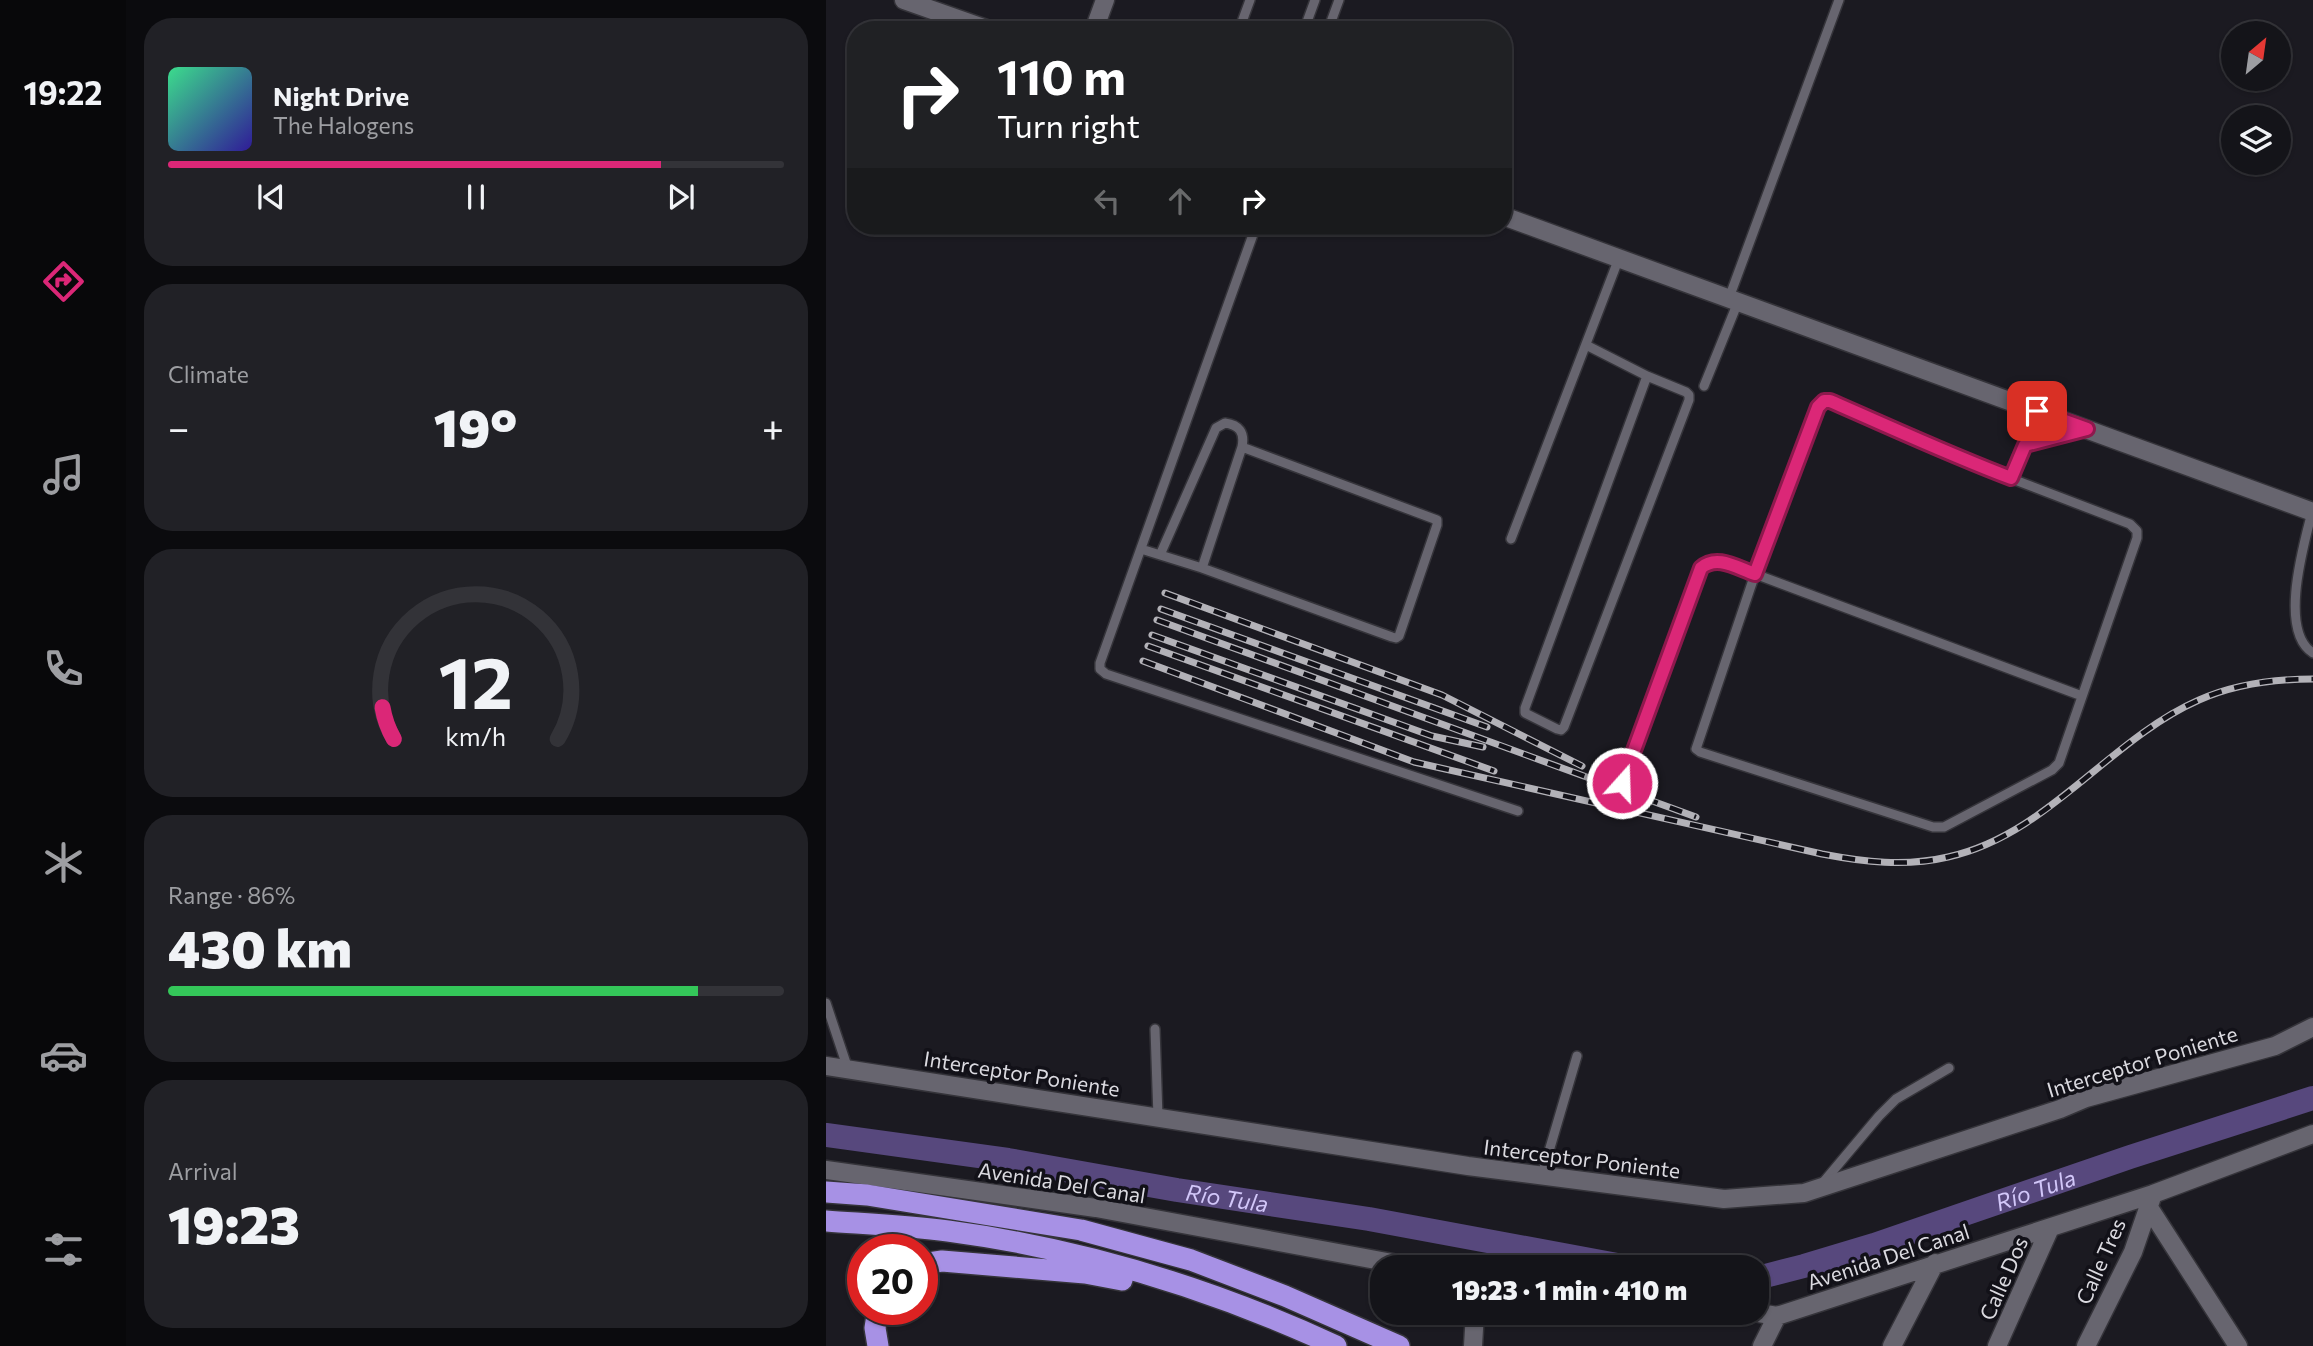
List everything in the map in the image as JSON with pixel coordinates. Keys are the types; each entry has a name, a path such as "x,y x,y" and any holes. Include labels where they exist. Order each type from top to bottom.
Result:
{"highway":[{"path":"826,1192 867,1195 1081,1230 1191,1260 1285,1296 1399,1346"},
{"path":"826,1221 948,1231 1068,1254 1182,1284 1286,1323 1335,1346"},
{"path":"938,1262 1085,1273 1177,1294 1258,1323 1286,1323"},
{"path":"875,1325 878,1346"}],"street":[{"path":"904,0 964,21"},
{"path":"1097,21 1105,0"},
{"path":"1512,219 2313,512"},
{"name":"Interceptor Poniente","path":"826,1066 1468,1166 1724,1199 1804,1194 2086,1098 2275,1045 2313,1027"},
{"name":"Avenida Del Canal","path":"1769,1314 1777,1315 2050,1228 2150,1200 2313,1134"},
{"name":"Avenida Del Canal","path":"826,1170 1096,1208 1370,1259"},
{"path":"2150,1200 2238,1346"},
{"name":"Calle Tres","path":"2086,1346 2133,1252 2150,1200"},
{"name":"Calle Dos","path":"1997,1346 2050,1228"},
{"path":"1892,1346 1935,1264"},
{"path":"1762,1346 1777,1315"},
{"path":"1473,1346 1474,1325"}],"lane":[{"path":"1242,21 1250,0"},
{"path":"1307,21 1315,0"},
{"path":"1331,21 1339,0"},
{"path":"1704,386 1839,0"},
{"path":"1253,235 1100,669 1106,674 1518,811"},
{"path":"1511,539 1619,258"},
{"path":"1586,345 1686,393 1689,400 1561,730 1525,713 1525,708 1647,376"},
{"path":"1824,401 1830,401 1923,440 1960,459 2130,524 2137,531 2137,538 2056,766 1940,828 1696,749 1755,574 1818,407 1824,401"},
{"path":"1160,555 1216,428 1225,423 1240,429 1243,434 1242,447 1202,568"},
{"path":"2011,478 2025,445 2087,429"},
{"path":"1141,549 1202,568 1396,638 1399,636 1437,520 1242,447"},
{"path":"2313,512 2300,560 2295,620 2299,636 2313,653"},
{"path":"1622,783 1701,568 1708,562 1717,561 1755,574 2082,696"},
{"path":"826,1003 848,1069"},
{"path":"1155,1029 1158,1117"},
{"path":"1542,1175 1577,1056"},
{"path":"1818,1189 1896,1099 1949,1068"}],"waterway":[{"name":"Río Tula","path":"1769,1275 1874,1245 2130,1157 2313,1098"},
{"name":"Río Tula","path":"826,1135 1008,1160 1177,1190 1369,1219 1563,1255"}],"railway":[{"path":"1165,593 1442,695 1582,766"},
{"path":"1161,609 1487,727"},
{"path":"1157,620 1696,817"},
{"path":"1152,635 1432,736 1483,747"},
{"path":"1148,646 1494,771"},
{"path":"1143,661 1414,762 1822,854 1900,863 1948,857 1984,846 2017,829 2135,738 2166,717 2199,700 2255,684 2313,679"}],"route":[{"path":"1622,783 1701,568 1708,562 1717,561 1755,574 1818,407 1824,401 1830,401 1923,440 1960,459 2011,478 2025,445 2087,429 2037,411"}]}
